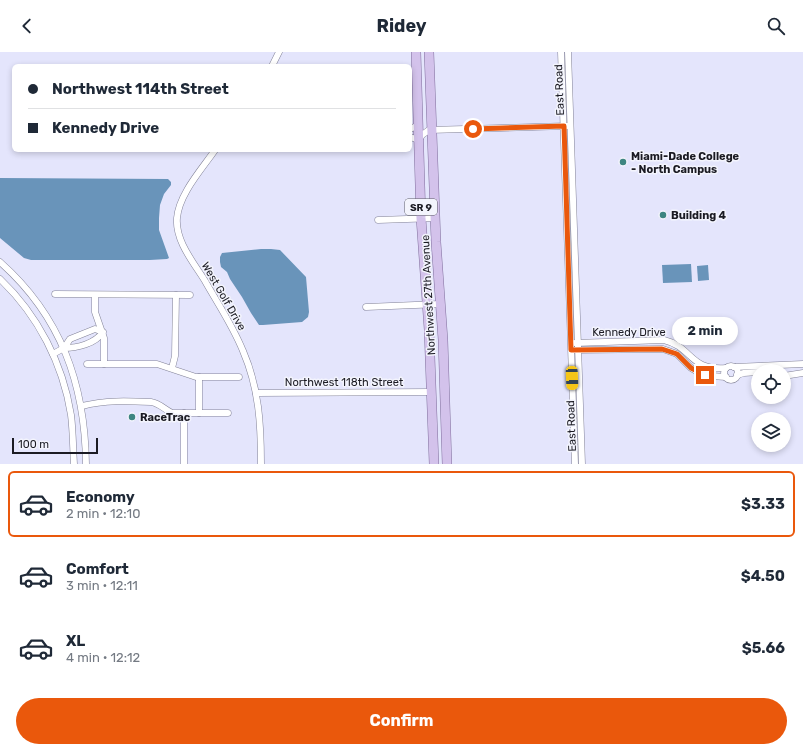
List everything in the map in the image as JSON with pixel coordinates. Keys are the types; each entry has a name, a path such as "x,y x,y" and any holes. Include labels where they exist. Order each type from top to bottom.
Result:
{"main road":[{"name":"Northwest 27th Avenue","path":"416,52 421,218 427,304 434,464"},
{"name":"Northwest 27th Avenue","path":"429,52 440,304 443,340 447,464"}],"street":[{"path":"273,64 279,52"},
{"name":"East Road","path":"561,52 575,464"},
{"name":"East Road","path":"568,52 582,464"},
{"path":"412,128 419,125"},
{"path":"412,138 419,140 425,132 433,130 570,126"},
{"name":"West Golf Drive","path":"214,152 181,201 178,212 177,228 185,248 238,340 250,369 256,393 260,426 262,464"},
{"path":"378,220 436,218"},
{"path":"0,262 17,278 37,302 64,348 74,376 82,406 85,432 86,464"},
{"path":"0,279 32,316 53,354 62,377 68,403 72,428 74,464"},
{"path":"55,294 190,295"},
{"path":"95,295 95,312 104,338 104,364"},
{"path":"172,368 175,356 176,295"},
{"path":"366,307 440,304"},
{"path":"53,354 64,348 70,339 96,329 103,332"},
{"path":"89,332 92,335 93,340"},
{"path":"64,348 75,348 99,338 103,332"},
{"name":"Kennedy Drive","path":"571,343 664,340 677,345 697,363 712,368 726,368 729,366 800,364"},
{"name":"Kennedy Drive","path":"571,350 662,349 677,354 691,368 701,374 733,379 737,375 751,372"},
{"path":"87,364 154,364 199,377 239,377"},
{"path":"800,364 798,370 800,373"},
{"path":"734,367 737,370 737,375"},
{"path":"726,368 724,372 726,377"},
{"path":"199,377 199,413"},
{"name":"Northwest 118th Street","path":"256,393 431,392"},
{"path":"82,406 97,402 151,402 158,404 165,410 172,413 228,413"},
{"path":"184,413 184,464"}],"water":[{"path":"0,178 168,179 171,182 171,185 164,194 160,205 159,230 169,258 150,260 31,260 24,258 0,238"},
{"path":"261,249 280,250 306,277 309,312 308,317 302,322 259,325 227,272 221,267 220,257 222,253"},
{"path":"691,264 692,282 663,283 662,265"},
{"path":"708,265 709,280 698,281 697,266"}],"place":[{"name":"Miami-Dade College - North Campus","path":"623,162"},
{"name":"Building 4","path":"663,215"},
{"name":"RaceTrac","path":"132,417"}],"route":[{"path":"473,129 564,126 571,350 659,348 677,354 691,368 705,375"}]}
